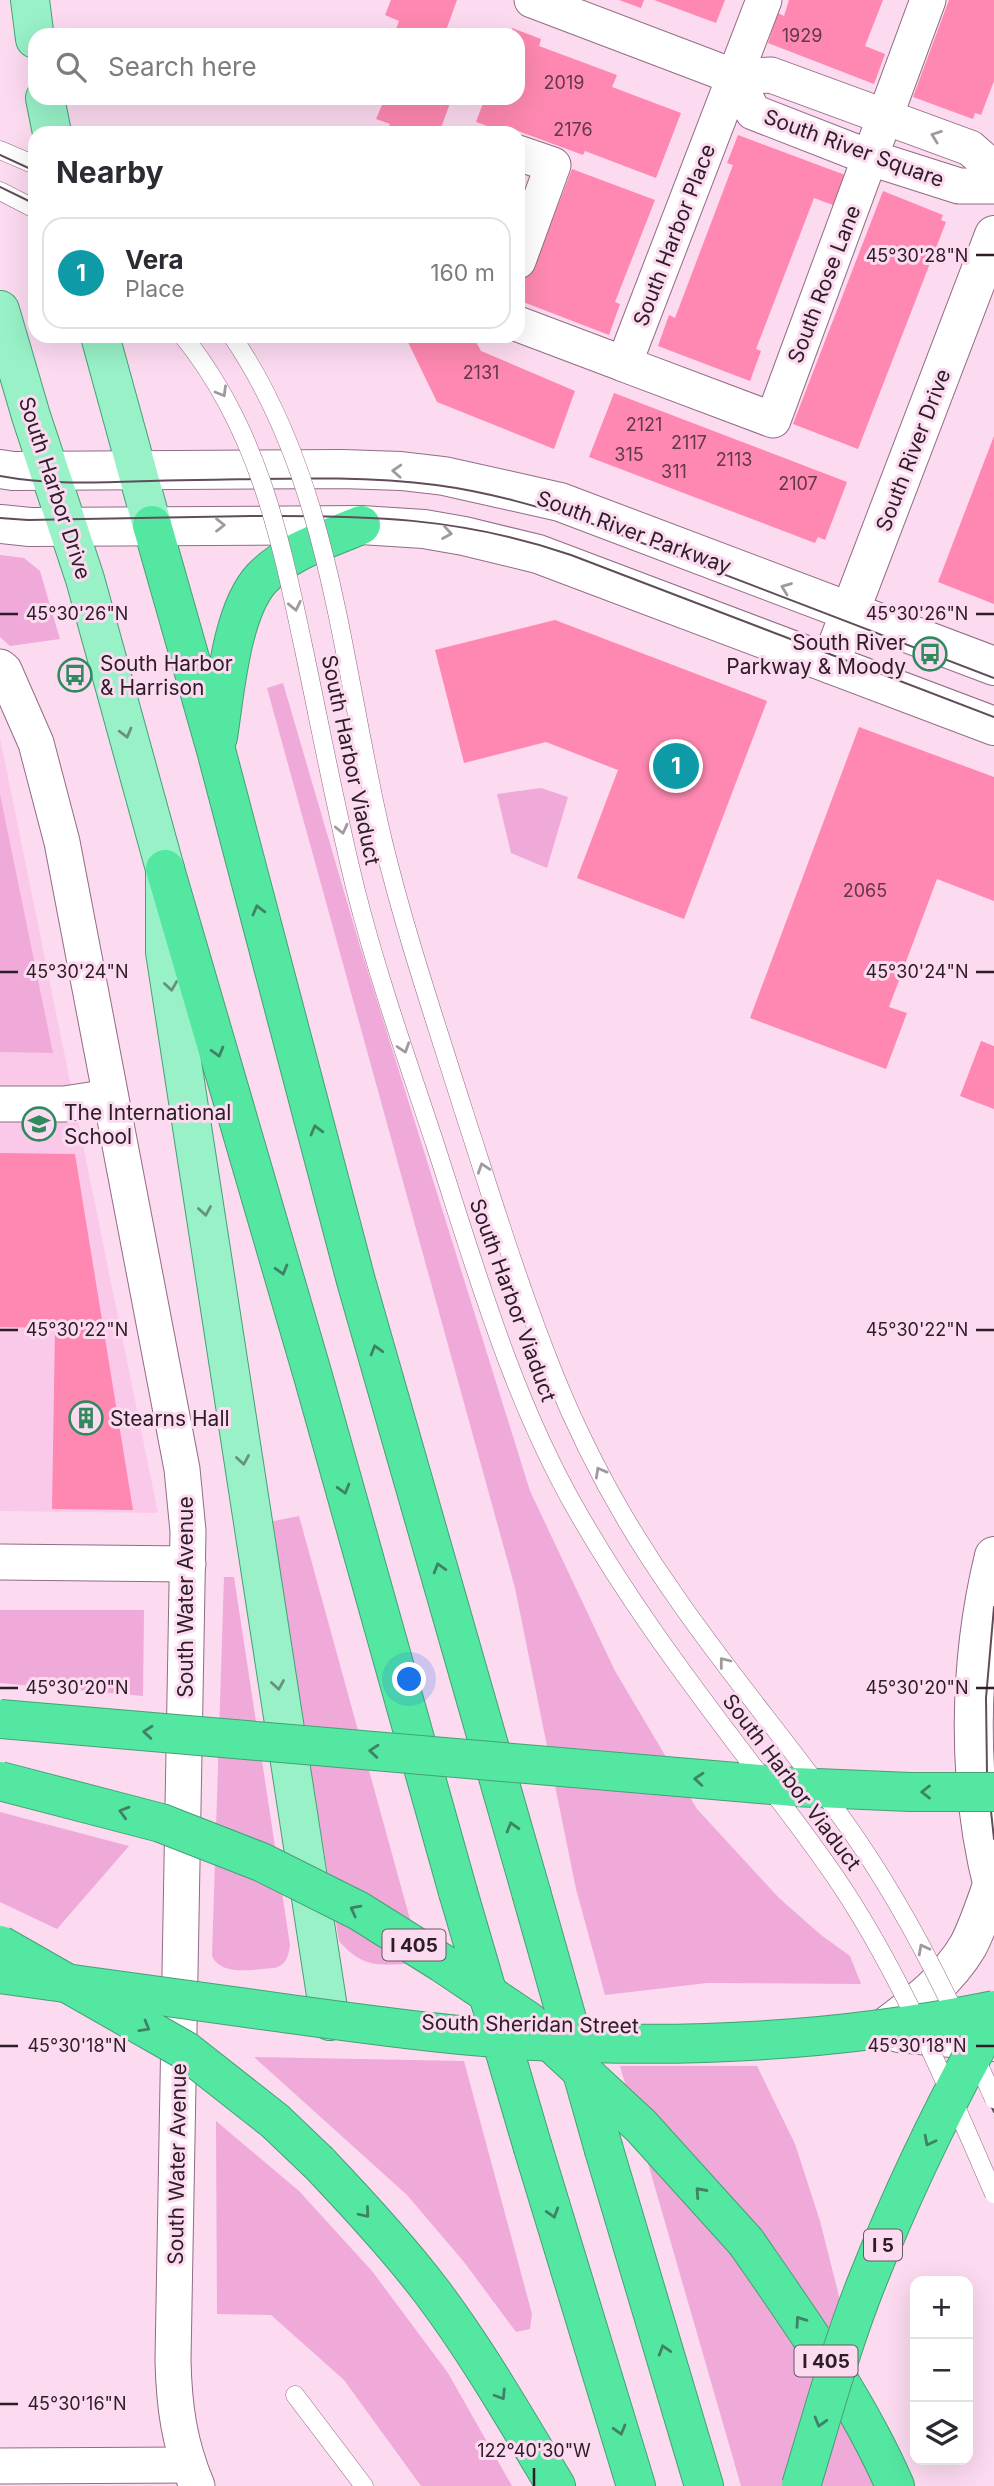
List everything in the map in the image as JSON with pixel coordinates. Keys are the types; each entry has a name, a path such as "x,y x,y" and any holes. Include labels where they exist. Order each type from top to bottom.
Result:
{"highway":[{"path":"152,525 216,750 356,1281 604,2150 704,2486"},
{"path":"216,750 233,643 249,600 262,579 302,550 361,525"},
{"path":"165,869 313,1376 458,1892 636,2486"},
{"path":"0,1719 794,1787 994,1792"},
{"name":"I 405","path":"0,1781 161,1823 261,1862 359,1911 527,2020 641,2126 746,2242 817,2345 883,2458 895,2486"},
{"path":"0,1945 186,2051 275,2121 355,2202 431,2291 498,2391 556,2486"},
{"path":"0,1974 389,2028 479,2037 589,2043 738,2042 842,2034 994,2010"},
{"name":"I 5","path":"802,2486 867,2280 915,2168 994,2015"}],"main road":[{"path":"30,0 34,28"},
{"path":"46,105 51,126"},
{"name":"South Harbor Drive","path":"0,310 6,354 85,579 165,869 165,952 330,2021"},
{"path":"102,343 152,525"}],"street":[{"name":"South River Square","path":"532,0 735,77 771,75 886,117 970,148 994,169"},
{"name":"South Harbor Place","path":"624,364 764,0"},
{"name":"South Rose Lane","path":"624,364 773,420 928,0"},
{"name":"South River Square","path":"735,77 753,111 871,158 959,186 994,186"},
{"path":"525,155 553,165 525,242"},
{"name":"South River Drive","path":"830,664 994,235"},
{"path":"525,327 624,364"},
{"name":"South River Parkway","path":"0,469 342,469 444,476 560,502 994,666"},
{"path":"0,524 30,527 361,525 437,531 538,554 994,726"},
{"name":"South Water Avenue","path":"0,667 4,670 36,743 62,842 182,1469 188,1564 173,2393 176,2419 193,2476"},
{"path":"0,1104 64,1104 110,1097"},
{"path":"879,2032 923,1999 947,1976 969,1944 993,1888 981,1828 975,1762 975,1720 977,1662 994,1556"},
{"path":"0,1562 188,1564"},
{"name":"South Sheridan Street","path":"180,2021 815,2028 994,2042"},
{"path":"0,2466 193,2476"}],"lane":[{"path":"0,150 28,162"},
{"path":"0,191 28,205"},
{"name":"South Harbor Viaduct","path":"188,343 205,364 232,409 264,485 282,551 360,905 477,1274 523,1399 575,1507 627,1592 683,1673 813,1845 866,1925 906,1999 994,2194"},
{"name":"South Harbor Viaduct","path":"236,343 275,408 310,502 327,572 367,771 408,934 515,1267 565,1401 622,1511 674,1595 842,1818 874,1866 933,1968 994,2099"},
{"path":"295,2395 364,2486"}],"shaded area":[{"path":"0,555 24,558 40,571 60,639 10,646 0,637"},
{"path":"283,683 359,943 530,1491 615,1671 697,1809 779,1898 850,1956 861,1984 707,1983 605,1995 576,1889 515,1588 267,688"},
{"name":"The International School","path":"0,738 158,1513 0,1511"},
{"path":"541,788 568,797 547,868 511,853 497,794"},
{"path":"0,794 53,1053 0,1052"},
{"path":"299,1516 422,1963 386,1965 367,1962 358,1958 339,1941 269,1522"},
{"path":"224,1577 234,1577 290,1945 286,1960 275,1968 231,1969 216,1963 212,1956"},
{"path":"0,1610 144,1610 143,1696 0,1683"},
{"path":"0,1812 129,1846 57,1929 0,1902"},
{"path":"254,2057 464,2061 532,2314 530,2329 516,2332 464,2262 407,2195"},
{"path":"620,2066 757,2066 795,2144 820,2221 887,2486 741,2486"},
{"path":"216,2121 299,2191 372,2271 448,2373 512,2486 421,2486 344,2380 271,2315 217,2314"}],"building":[{"path":"391,0 457,0 447,28 396,28 399,21 385,15"},
{"path":"619,0 644,0 641,8"},
{"path":"654,0 725,0 716,23"},
{"path":"789,0 883,0 865,46 885,54 874,84 768,43 778,13 784,16"},
{"path":"949,0 994,0 994,81 981,115 975,113 973,119 913,97"},
{"path":"525,33 541,39 539,46 617,75 612,87 681,113 656,178 585,151 583,155 525,134 525,126 488,126 476,122 482,105 525,105"},
{"path":"382,105 449,105 442,126 389,126 390,124 376,119"},
{"path":"738,135 845,175 833,205 814,198 756,349 761,351 750,381 658,346 669,315 675,318 733,165 727,163"},
{"path":"572,169 655,200 615,302 620,304 609,335 525,303 525,278 528,268 533,270"},
{"path":"883,191 943,215 941,220 946,222 858,449 793,424"},
{"path":"408,343 477,343 481,351 575,391 554,449 437,402"},
{"path":"614,393 847,482 825,540 818,537 815,543 589,457"},
{"path":"994,436 994,604 938,582"},
{"path":"555,620 767,701 684,919 577,878 618,770 546,742 464,763 435,650"},
{"path":"859,727 994,777 994,901 937,879 889,1007 907,1013 886,1069 750,1018"},
{"path":"981,1041 994,1046 994,1109 960,1096"},
{"name":"Stearns Hall","path":"0,1153 75,1154 133,1510 52,1509 55,1328 0,1327"}],"tram line":[{"path":"0,155 28,168"},
{"path":"0,187 28,201"},
{"path":"194,343 242,420 271,492 293,575 341,812 367,916 483,1279 533,1413 576,1500 626,1583 682,1663 814,1838 861,1909 904,1984 994,2182"},
{"path":"229,343 265,401 281,436 308,511 387,882 453,1097 531,1328 564,1409 609,1499 659,1580 769,1732 832,1813 880,1885 940,1991 994,2112"},
{"path":"0,476 73,483 346,479 436,485 475,492 590,523 994,678"},
{"path":"0,518 28,520 334,516 412,521 491,533 571,555 994,717"},
{"path":"994,1607 986,1698 987,1774 994,1839"}],"place":[{"name":"South River Parkway & Moody","path":"930,654"},
{"name":"South Harbor & Harrison","path":"75,675"},
{"name":"Vera","path":"676,766"},
{"name":"The International School","path":"39,1124"},
{"name":"Stearns Hall","path":"86,1418"}]}
